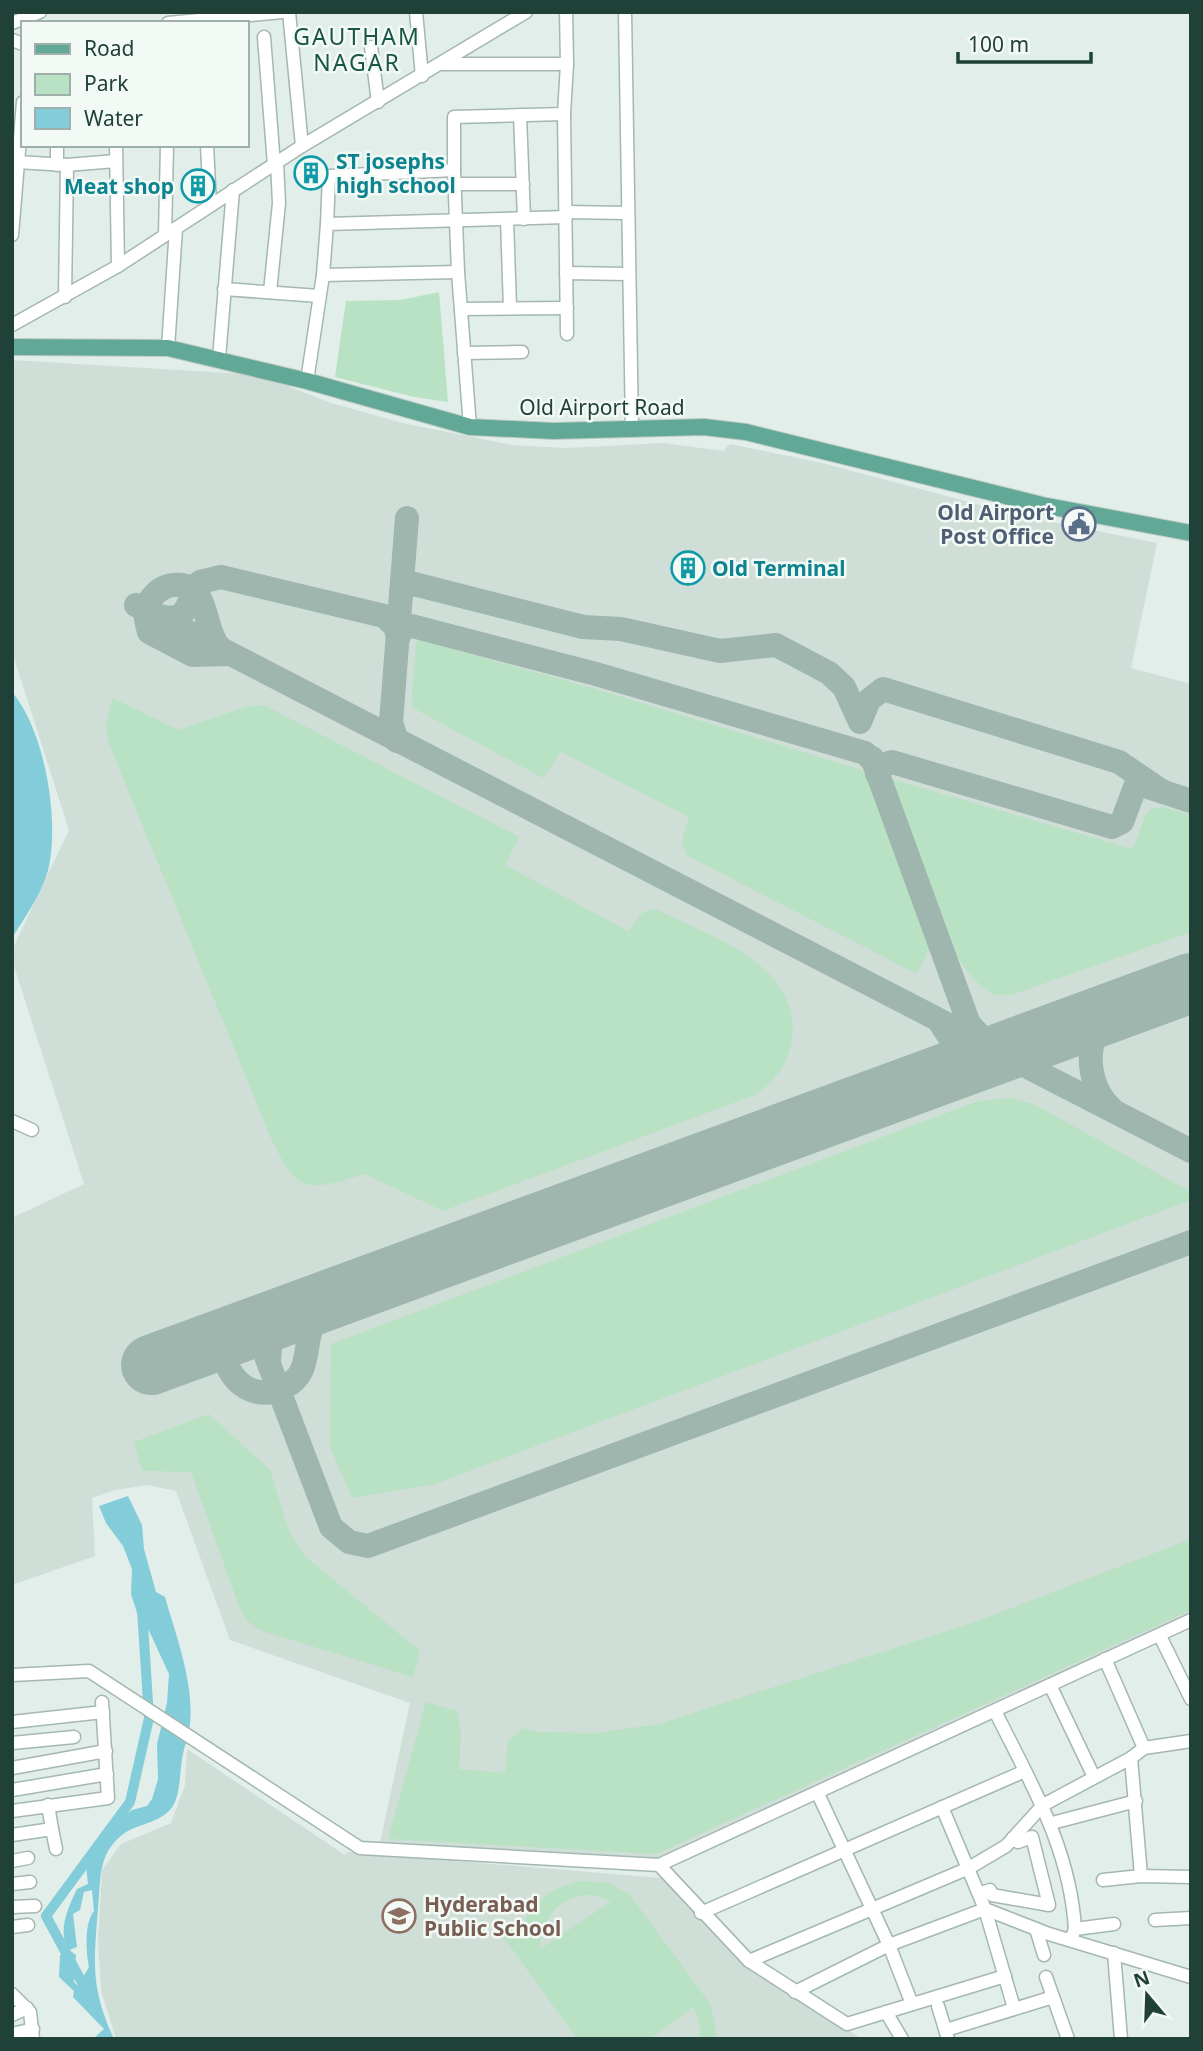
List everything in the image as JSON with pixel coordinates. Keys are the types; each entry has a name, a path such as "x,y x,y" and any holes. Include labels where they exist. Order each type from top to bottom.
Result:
{"main road":[{"name":"Old Airport Road","path":"12,347 168,348 307,381 470,427 632,430 704,427 746,432 1042,505 1191,533"}],"street":[{"path":"12,23 40,12"},
{"path":"187,21 282,12"},
{"path":"289,12 302,146"},
{"path":"416,12 422,76"},
{"path":"13,323 118,266 302,146 378,103 526,12"},
{"path":"566,12 564,114 567,334"},
{"path":"625,12 632,430"},
{"path":"264,37 278,203 270,292"},
{"path":"371,47 378,103"},
{"path":"442,64 567,64"},
{"path":"470,427 455,222 454,117 564,114"},
{"path":"520,115 524,219"},
{"path":"12,235 16,154 21,117"},
{"path":"58,147 62,165 65,297"},
{"path":"116,147 118,266"},
{"path":"167,147 171,231 168,348"},
{"path":"207,147 210,205"},
{"path":"16,154 62,165 116,161"},
{"path":"307,381 323,275 329,176 454,170"},
{"path":"454,184 523,184"},
{"path":"219,358 233,190"},
{"path":"327,224 455,222 566,214 627,213"},
{"path":"507,219 510,308"},
{"path":"323,275 458,272"},
{"path":"566,273 628,274"},
{"path":"223,289 319,296"},
{"path":"461,309 567,308"},
{"path":"464,353 522,352"},
{"path":"12,1121 32,1130"},
{"path":"12,1675 89,1671 360,1848 659,1865 1191,1620"},
{"path":"1160,1636 1191,1699"},
{"path":"1105,1660 1144,1748"},
{"path":"1050,1685 1094,1777"},
{"path":"12,1722 102,1707 108,1798 12,1811"},
{"path":"995,1711 1043,1805 1073,1891 1073,1934"},
{"path":"12,1743 74,1737"},
{"path":"749,1961 969,1868 1006,1846 1043,1805 1131,1758 1144,1748 1191,1741"},
{"path":"12,1768 106,1751"},
{"path":"1131,1758 1141,1876"},
{"path":"701,1913 1024,1770"},
{"path":"12,1790 107,1774"},
{"path":"48,1784 55,1849"},
{"path":"818,1794 889,1945 912,2004"},
{"path":"1056,1822 1136,1801"},
{"path":"942,1807 985,1909 1014,2008"},
{"path":"12,1835 52,1829"},
{"path":"979,1894 990,1890 992,1895 1049,1905 1032,1837 1018,1842 1013,1838"},
{"path":"12,1861 28,1858"},
{"path":"659,1865 701,1913 749,1961 847,2024 1005,1976"},
{"path":"1103,1880 1141,1876 1191,1877"},
{"path":"12,1884 30,1882"},
{"path":"12,1907 35,1906"},
{"path":"795,1992 889,1945 985,1909 1036,1928 1073,1934 1114,1953 1191,1977"},
{"path":"1155,1920 1191,1918"},
{"path":"1073,1934 1114,1924"},
{"path":"12,1927 28,1925"},
{"path":"1036,1928 1044,1955"},
{"path":"1114,1953 1121,2039"},
{"path":"1046,1977 1068,2039"},
{"path":"12,1994 27,2008 33,2034 12,2034"},
{"path":"938,2006 947,2034 1014,2008 1053,1997"},
{"path":"12,2015 27,2008"},
{"path":"886,2012 902,2039"}],"shaded area":[{"path":"12,360 245,374 289,381 290,387 328,402 402,423 513,445 566,448 663,443 723,451 730,444 822,463 1022,516 1157,543 1131,668 1191,684 1191,1617 656,1860 380,1843 410,1703 230,1640 176,1491 148,1485 115,1490 92,1498 95,1556 12,1585 12,1218 84,1184 12,960 12,950 69,830 12,652"},
{"name":"Hyderabad Public School","path":"187,1749 345,1855 347,1852 663,1878 741,1963 862,2039 116,2039 101,1990 98,1941 102,1870 121,1844 171,1823 185,1785"}],"green space":[{"path":"439,292 448,402 414,397 335,377 346,301 401,300"},
{"path":"419,640 596,689 865,771 931,951 927,952 917,974 686,855 682,841 689,817 561,752 543,778 411,707 416,642"},
{"path":"113,698 178,730 245,707 264,705 519,837 505,865 628,931 643,912 656,909 725,942 767,972 782,991 791,1013 792,1039 784,1064 769,1084 755,1095 443,1211 365,1174 330,1184 307,1184 289,1170 271,1138 109,744 106,725"},
{"path":"891,779 1133,849 1145,816 1151,809 1163,807 1191,815 1191,932 1011,995 993,995 973,979 959,960"},
{"path":"1010,1098 1036,1105 1191,1192 1191,1200 435,1484 352,1498 330,1447 331,1344 978,1101"},
{"path":"209,1414 270,1470 289,1531 306,1557 420,1651 413,1677 262,1631 247,1621 240,1609 191,1472 142,1471 134,1442"},
{"path":"1191,1539 1191,1610 656,1854 388,1839 426,1702 457,1711 461,1735 459,1769 505,1773 508,1741 523,1728 538,1732 596,1733 659,1724 978,1621"},
{"path":"581,1881 609,1883 630,1895 711,2005 717,2039 699,2039 700,2028 694,2007 650,2039 577,2039 502,1935 515,1924 521,1932 530,1912 543,1897 561,1887","holes":["594,1895 612,1901 540,1949 544,1927 563,1903"]}],"water":[{"path":"12,692 33,729 41,752 50,800 52,846 43,885 12,938"},
{"path":"128,1496 142,1525 144,1549 156,1592 165,1597 183,1659 191,1707 175,1802 165,1815 122,1835 104,1860 95,1944 96,1974 101,2004 114,2039 93,2039 104,2029 73,1997 74,1991 59,1977 60,1955 63,1955 61,1948 66,1945 64,1923 77,1889 88,1884 86,1866 124,1816 132,1810 147,1806 152,1799 158,1779 157,1744 167,1703 169,1674 145,1622 139,1619 131,1594 132,1569 123,1546 106,1523 99,1506","holes":["92,1890 94,1911 87,1930 89,1967 78,1986 74,1982 76,1955 69,1950 77,1947 73,1914 80,1910 84,1892"]}],"waterway":[{"path":"85,1988 46,1916 130,1802 149,1718 142,1609"}],"taxiway":[{"path":"397,741 391,722 407,518"},
{"path":"159,616 170,618 183,613 200,582 221,577 384,616 395,626 398,637"},
{"path":"401,593 404,588 414,584 583,627 621,629 720,651 776,645 829,673 844,687 860,722 869,700 883,689 1119,762 1163,792"},
{"path":"221,649 215,641 200,598 194,590 173,585 160,590 150,600 146,612 149,632 193,655 230,654"},
{"path":"136,605 970,1036 995,1047 1016,1048"},
{"path":"398,637 404,628 412,626 596,674 865,753 873,761"},
{"path":"872,758 969,1024 985,1041"},
{"path":"877,774 879,767 892,762 1112,827 1122,822 1135,787 1145,786 1191,801"},
{"path":"1112,1109 1096,1086 1091,1058 1097,1031 1116,1011"},
{"path":"935,1078 947,1066 954,1044 939,1021"},
{"path":"991,1057 1014,1060 1191,1151"},
{"path":"226,1337 248,1339 264,1351 331,1527 349,1542 368,1546 1191,1242"},
{"path":"334,1297 275,1305 244,1315 231,1327 224,1341 224,1356 239,1383 252,1390 268,1392 285,1387 296,1379 306,1357 315,1319 340,1295"},
{"path":"269,1360 271,1333 288,1314"}],"runway":[{"path":"151,1365 1191,983"}],"place":[{"name":"ST josephs high school","path":"311,173"},
{"name":"Meat shop","path":"198,186"},
{"name":"Old Airport Post Office","path":"1079,524"},
{"name":"Old Terminal","path":"688,568"},
{"name":"Hyderabad Public School","path":"399,1916"}],"district":[{"name":"GAUTHAM NAGAR","path":"357,49"}]}
